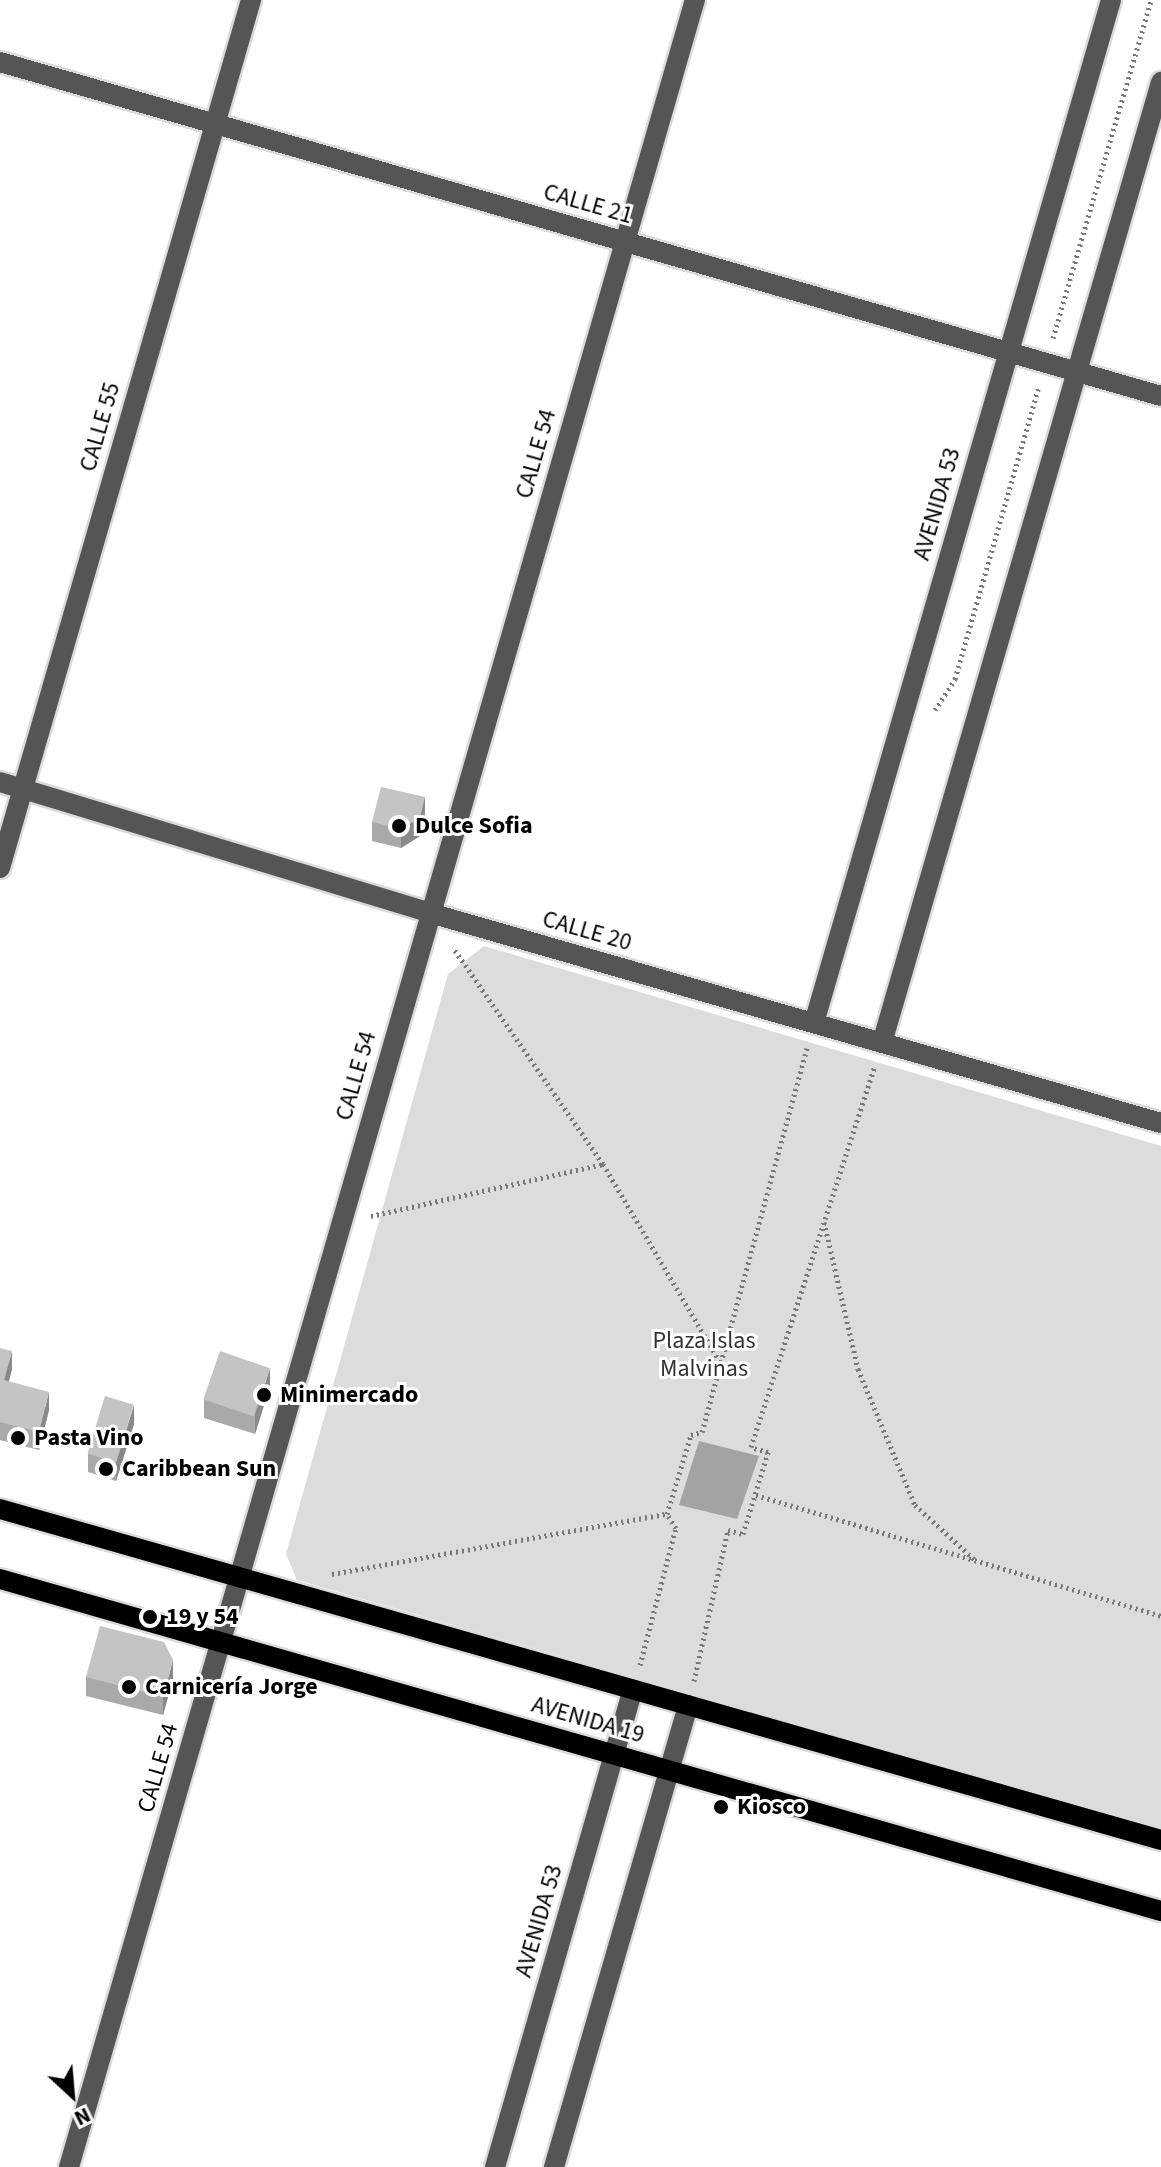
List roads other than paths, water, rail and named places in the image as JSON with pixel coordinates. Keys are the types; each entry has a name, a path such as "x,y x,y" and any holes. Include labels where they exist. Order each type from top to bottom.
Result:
{"main road":[{"name":"AVENIDA 19","path":"0,1509 1161,1840"},
{"name":"AVENIDA 19","path":"0,1579 1161,1911"}],"street":[{"name":"CALLE 55","path":"0,868 251,0"},
{"name":"CALLE 54","path":"69,2167 695,0"},
{"name":"AVENIDA 53","path":"814,1023 1111,0"},
{"name":"CALLE 21","path":"0,62 1161,396"},
{"path":"882,1043 1161,82"},
{"name":"CALLE 20","path":"0,782 430,913 1161,1123"},
{"name":"AVENIDA 53","path":"495,2167 633,1690"},
{"path":"554,2167 688,1705"}],"place":[{"name":"Dulce Sofia","path":"399,826"},
{"name":"Minimercado","path":"264,1395"},
{"name":"Pasta Vino","path":"18,1438"},
{"name":"Caribbean Sun","path":"106,1469"},
{"name":"19 y 54","path":"150,1617"},
{"name":"Carnicería Jorge","path":"129,1687"},
{"name":"Kiosco","path":"721,1807"}],"park label":[{"name":"Plaza Islas Malvinas","path":"704,1355"}]}
